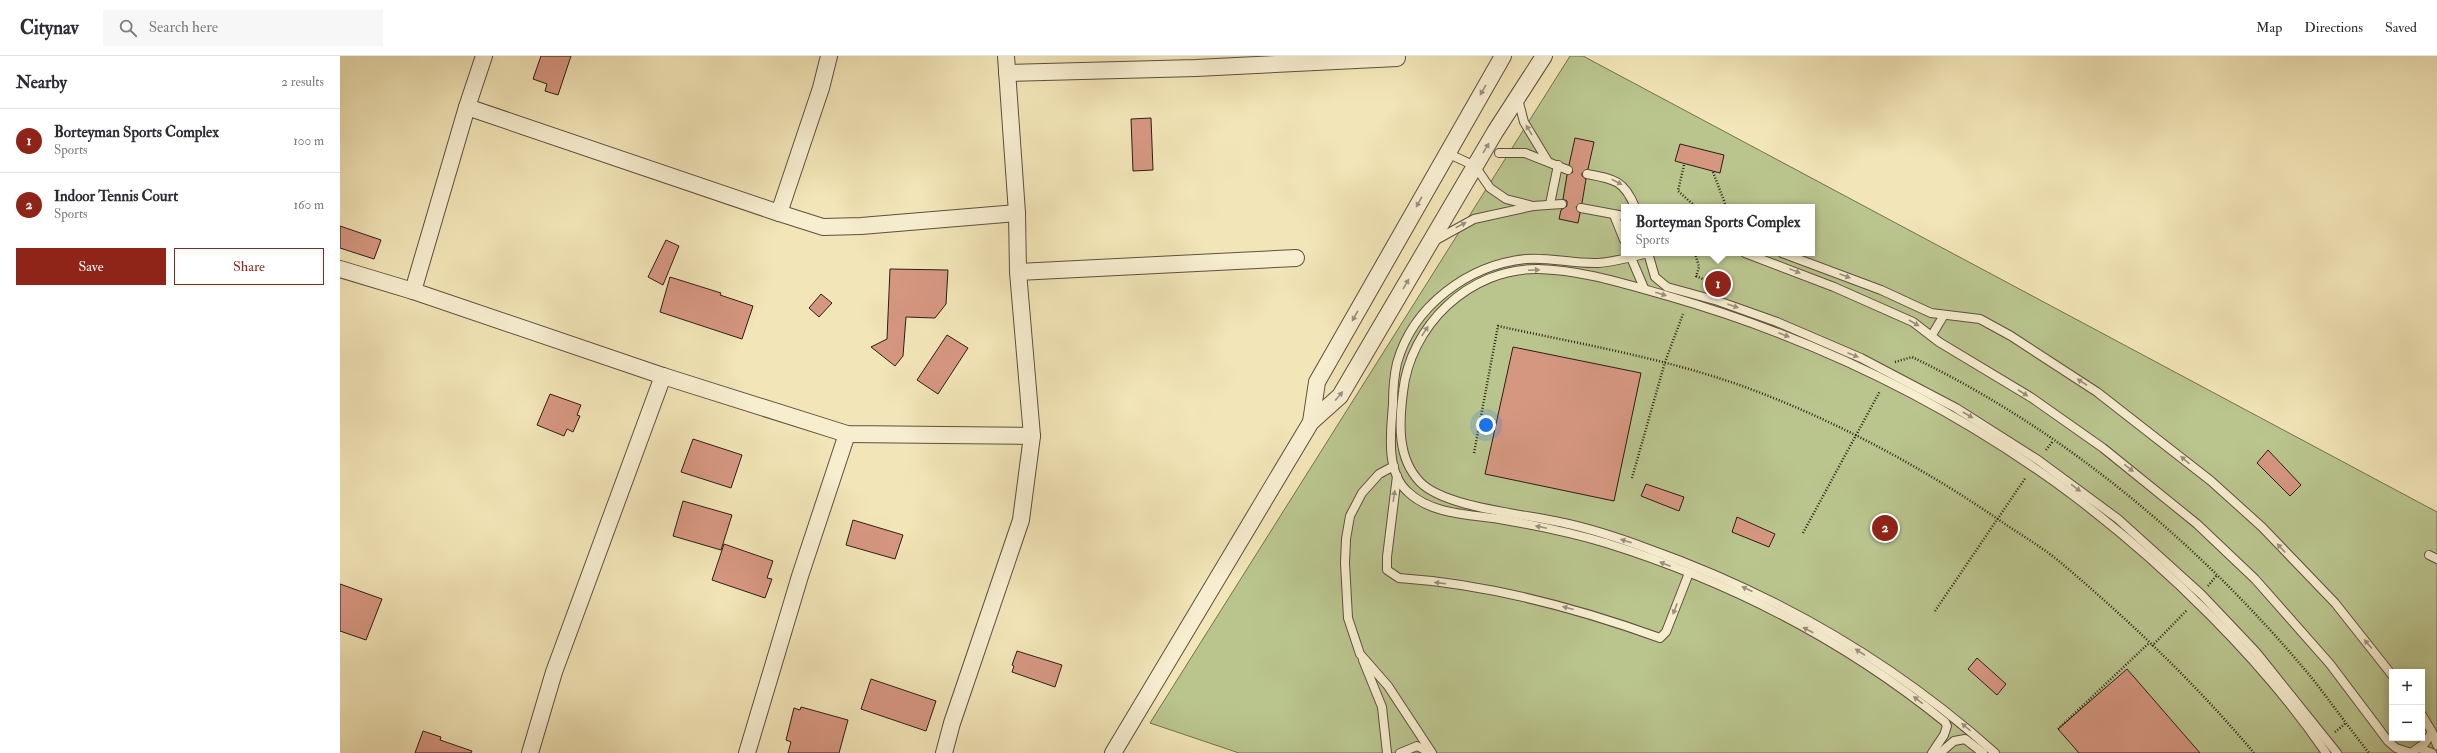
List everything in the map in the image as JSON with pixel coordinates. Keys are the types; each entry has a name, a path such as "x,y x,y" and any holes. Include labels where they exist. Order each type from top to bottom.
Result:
{"street":[{"path":"413,291 467,107 484,56"},
{"path":"779,213 821,88 829,56"},
{"path":"944,753 952,723 1021,520 1032,436 1018,272 1017,212 1006,56"},
{"path":"1311,422 1317,382 1503,56"},
{"path":"1113,753 1311,422 1340,396 1475,166 1544,56"},
{"path":"1006,73 1205,62 1396,58"},
{"path":"467,107 823,227 861,226 1017,212"},
{"path":"1018,272 1296,258"},
{"path":"340,269 413,291 663,376 847,434 1032,436"},
{"path":"530,753 554,672 663,376"},
{"path":"747,753 796,591 847,434"}],"lane":[{"path":"1518,98 1524,122 1547,160"},
{"path":"1447,152 1475,166 1490,188 1506,199 1534,206"},
{"path":"1499,153 1525,153 1547,160 1568,170"},
{"path":"1550,204 1558,165"},
{"path":"1587,174 1615,180 1624,186 1633,204"},
{"path":"1428,245 1474,219 1534,206 1562,204"},
{"path":"1581,208 1621,216"},
{"path":"1614,215 1621,232"},
{"path":"1626,256 1600,263 1540,259 1503,263 1474,274 1430,305 1413,327 1397,364 1392,419 1392,460 1397,476 1407,492 1425,504 1445,510 1527,524 1603,543 1688,573 1778,614 1830,642 1900,687 1947,726 1944,735 1932,753"},
{"path":"1630,256 1644,288"},
{"path":"1649,256 1655,277 1667,287 1718,301 1777,322 1860,358 1970,416 2038,460 2118,520 2201,594 2256,652 2338,753"},
{"path":"1753,256 1884,308 1913,322 1932,335 1939,342 2053,413 2102,448 2165,497 2255,580 2330,664 2392,744 2404,752 2411,753 2430,738 2432,732"},
{"path":"1790,256 1881,290 1931,313 1962,315 1980,319 1997,327 2060,366 2129,414 2211,481 2262,527 2335,603 2389,671"},
{"path":"1995,753 1937,703 1906,681 1818,624 1784,606 1711,572 1597,532 1440,496 1424,487 1412,473 1403,454 1401,436 1404,381 1416,346 1432,320 1460,295 1500,276 1537,269 1574,272 1644,288 1782,334 1886,380 1957,417 2032,467 2104,520 2167,575 2222,629 2281,694 2326,753"},
{"path":"1932,335 1944,315"},
{"path":"1387,753 1382,707 1374,684 1360,654 1348,618 1346,539 1350,516 1362,493 1379,474 1394,466"},
{"path":"1397,476 1387,557 1388,570 1399,578 1518,596 1584,613 1660,638 1666,632 1688,573"},
{"path":"2430,555 2437,559"},
{"path":"1360,654 1388,686 1432,753"},
{"path":"2425,720 2437,745"},
{"path":"1941,751 1954,741 1965,739 1983,753"},
{"path":"1400,753 1417,746 1432,753"},
{"path":"2419,748 2432,753"}],"path":[{"path":"1684,165 1678,190 1693,204"},
{"path":"1714,172 1725,204"},
{"path":"1474,452 1498,326 1665,362 1744,387 1857,435 1912,465 1997,518 2059,561 2149,643 2216,709 2254,753"},
{"path":"1632,478 1665,362"},
{"path":"1803,533 1886,380"},
{"path":"2038,460 2053,441"},
{"path":"1934,611 2032,467"},
{"path":"2058,729 2149,643"}],"green space":[{"path":"1570,56 1583,56 2437,512 2437,753 1239,753 1150,723"}],"building":[{"path":"541,56 571,56 558,95 545,91 547,84 533,79"},
{"path":"1151,118 1153,170 1133,171 1131,119"},
{"path":"1575,138 1594,142 1588,169 1582,173 1582,176 1586,179 1582,203 1576,207 1580,213 1578,223 1559,219 1561,210 1567,206 1567,201 1563,199 1567,175 1573,172 1569,165"},
{"path":"1680,144 1724,155 1720,173 1675,161"},
{"path":"340,226 381,240 374,259 340,248"},
{"path":"666,240 679,246 663,285 648,277"},
{"path":"890,269 948,270 946,304 935,318 906,317 903,356 895,366 871,347 887,339"},
{"path":"670,277 721,293 720,295 753,306 742,339 660,312"},
{"path":"821,294 832,303 819,317 809,308"},
{"path":"947,335 968,348 938,394 917,380"},
{"path":"1513,347 1641,373 1614,501 1485,474"},
{"path":"550,394 581,405 577,415 580,416 573,432 567,429 564,436 537,425"},
{"path":"693,439 742,455 731,488 681,472"},
{"path":"2268,450 2301,485 2290,496 2257,463"},
{"path":"1646,484 1684,497 1679,511 1641,496"},
{"path":"683,501 732,515 721,550 673,536"},
{"path":"1737,517 1775,534 1769,547 1732,532"},
{"path":"853,520 903,535 895,559 846,545"},
{"path":"724,544 773,561 767,578 772,579 765,598 712,580"},
{"path":"340,584 382,599 366,640 340,631"},
{"path":"1017,651 1062,665 1055,687 1012,672 1014,666 1012,665"},
{"path":"1977,658 2006,684 1997,695 1968,669"},
{"path":"2127,669 2200,753 2079,753 2058,729"},
{"path":"871,679 936,701 926,731 861,709"},
{"path":"801,707 848,720 839,753 788,753 791,742 786,740 794,708 800,710"},
{"path":"423,731 441,737 440,740 472,751 471,753 415,753"}],"place":[{"name":"Borteyman Sports Complex","path":"1718,284"},
{"name":"Indoor Tennis Court","path":"1885,528"}]}
